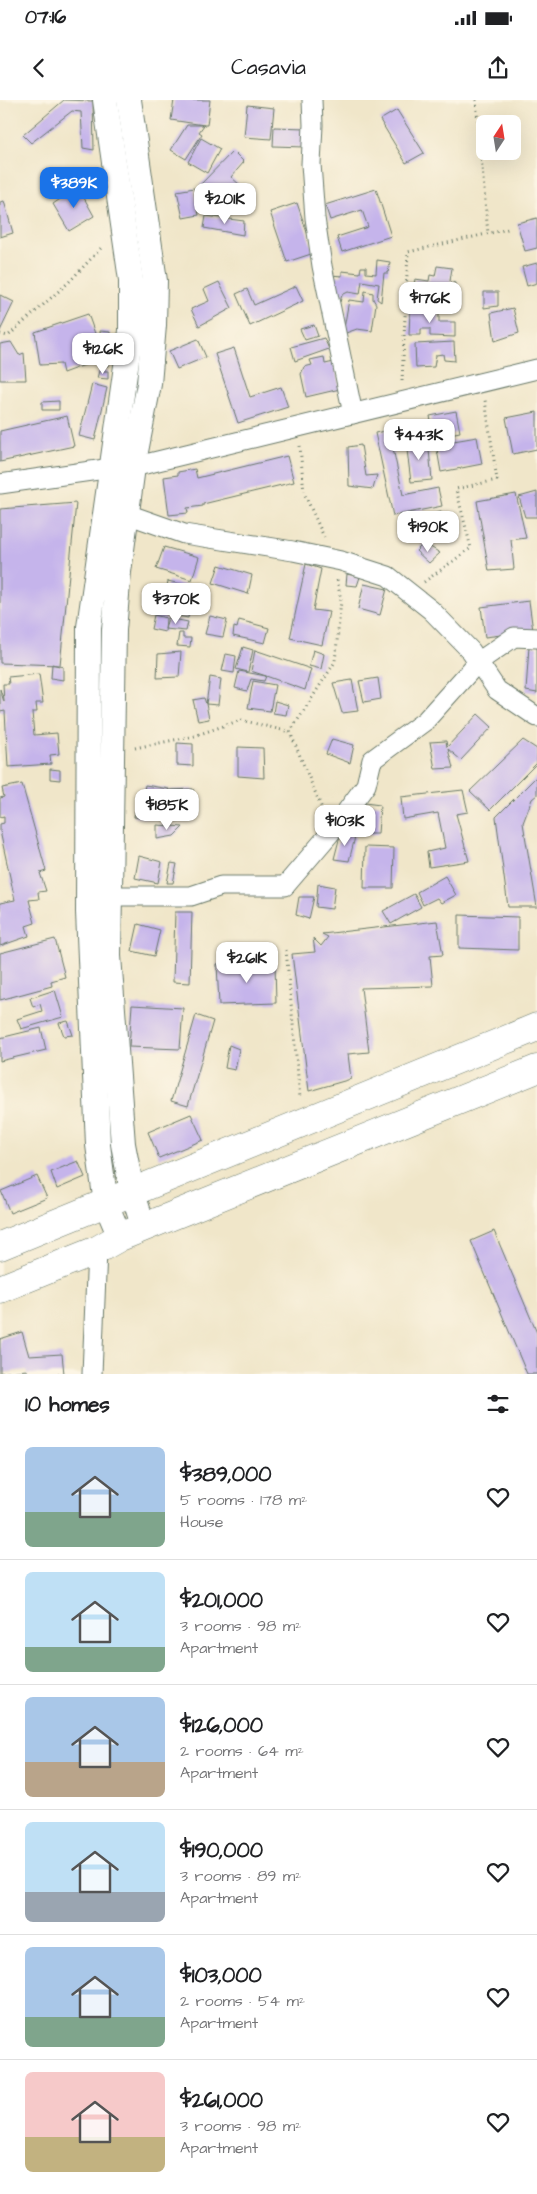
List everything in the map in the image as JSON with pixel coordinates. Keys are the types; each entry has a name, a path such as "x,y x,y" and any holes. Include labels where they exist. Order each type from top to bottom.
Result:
{"highway":[{"path":"0,1246 537,1027"},
{"path":"0,1289 120,1238 537,1069"}],"street":[{"path":"92,1374 120,1238 132,1191 121,1125 109,956 114,630 127,514 122,467 131,331 131,280 105,100"},
{"path":"120,1238 106,1204 98,1145 88,912 89,627 122,467 149,384 154,326 155,280 130,100"},
{"path":"312,100 311,164 315,218 322,266 353,414"},
{"path":"0,484 122,467 298,427 537,369"},
{"path":"127,514 184,534 334,559 388,576 431,610 471,651 496,690 537,717"},
{"path":"110,896 191,896 220,886 285,886 332,831 366,785 372,760 425,721 478,662 514,637 537,638"}],"path":[{"path":"476,100 488,234"},
{"path":"0,334 8,336 22,324 69,282 123,225"},
{"path":"401,402 408,252 508,230"},
{"path":"409,593 471,548 456,489 497,480 483,382"},
{"path":"290,732 335,662 341,601 334,559 304,493 298,427"},
{"path":"112,752 194,736 241,720 290,732"},
{"path":"290,732 332,831"},
{"path":"286,950 302,1123"}],"building":[{"path":"64,100 93,101 94,150 83,148 81,112 72,111 31,143 23,135"},
{"path":"174,100 210,100 207,125 171,120"},
{"path":"247,105 274,108 271,139 244,137"},
{"path":"397,110 424,153 406,163 380,120"},
{"path":"187,125 204,125 199,132 202,134 186,159 171,150"},
{"path":"274,127 305,128 304,147 273,146"},
{"path":"201,138 220,149 207,173 188,162"},
{"path":"233,151 244,162 231,177 249,193 230,213 200,185"},
{"path":"78,187 94,216 69,231 53,204"},
{"path":"194,188 199,215 183,218 177,191"},
{"path":"376,189 391,236 342,252 337,237 368,227 362,210 330,220 325,205"},
{"path":"4,201 13,233 0,237 0,202"},
{"path":"297,203 314,253 287,262 270,212"},
{"path":"206,216 244,221 243,235 204,228"},
{"path":"537,218 537,248 525,251 517,223"},
{"path":"377,260 390,262 388,273 384,273 381,302 377,299 379,284 362,281 360,294 348,292 342,295 340,302 329,290 331,275 342,276 342,271 360,273 361,267 366,267 366,273 376,274"},
{"path":"537,263 537,283 527,286 522,267"},
{"path":"437,266 452,268 450,281 455,283 454,292 445,291 444,295 435,293 433,309 420,308 419,292 413,290 415,279 429,281 430,275 435,276"},
{"path":"219,282 232,308 199,326 191,309 209,301 204,289"},
{"path":"296,286 303,301 250,326 236,294 247,289 254,305"},
{"path":"365,291 373,293 373,299 376,304 372,331 357,329 343,334 349,300 364,302"},
{"path":"484,292 498,292 498,306 484,308"},
{"path":"0,295 14,302 0,331"},
{"path":"513,308 519,333 495,341 491,313"},
{"path":"410,310 439,311 439,322 455,322 455,337 430,336 430,329 421,329 421,335 409,335"},
{"path":"88,314 98,342 89,347 90,363 63,373 61,364 40,365 35,332"},
{"path":"314,325 318,336 305,340 300,329"},
{"path":"100,331 110,332 110,345 101,345"},
{"path":"324,338 329,349 295,361 291,347"},
{"path":"198,339 206,357 177,369 169,351"},
{"path":"11,342 19,355 24,353 26,380 0,380 0,344"},
{"path":"454,342 455,361 444,360 443,354 436,355 434,367 416,368 415,344"},
{"path":"234,348 250,397 281,387 288,407 238,423 215,354"},
{"path":"98,355 107,356 108,366 97,365"},
{"path":"324,357 325,364 334,362 340,389 306,397 301,374 304,367 312,365 310,360"},
{"path":"99,371 108,371 108,379 97,378"},
{"path":"92,384 107,388 95,440 79,436"},
{"path":"59,401 59,410 42,410 42,402"},
{"path":"456,411 460,432 434,437 430,416"},
{"path":"537,412 537,449 513,454 506,418"},
{"path":"67,416 74,446 0,462 0,431"},
{"path":"389,430 403,495 438,488 442,506 393,516 375,433"},
{"path":"477,437 482,464 441,472 436,444"},
{"path":"428,440 432,480 411,482 406,442"},
{"path":"361,445 366,476 377,475 373,489 349,486 348,447"},
{"path":"287,456 294,482 203,504 203,506 187,508 188,513 169,515 164,477 178,475 178,472 195,469 197,478"},
{"path":"537,492 537,517 525,517 519,497"},
{"path":"516,494 526,538 511,540 514,569 489,571 477,501"},
{"path":"76,503 60,665 0,663 0,509"},
{"path":"441,512 448,532 423,539 417,518"},
{"path":"424,543 440,553 429,563 416,551"},
{"path":"164,547 199,557 192,580 156,569"},
{"path":"306,564 321,569 313,610 329,612 322,645 290,638"},
{"path":"219,565 252,575 248,594 213,583"},
{"path":"347,574 360,577 357,586 346,585"},
{"path":"168,581 188,586 185,600 165,596"},
{"path":"364,584 387,589 380,615 358,609"},
{"path":"157,599 190,604 188,618 156,612"},
{"path":"529,601 533,631 485,637 481,607"},
{"path":"154,615 166,618 165,632 151,629"},
{"path":"210,616 227,620 223,637 205,634"},
{"path":"168,618 188,622 186,631 165,629"},
{"path":"239,620 269,628 265,643 233,636 234,627 237,628"},
{"path":"179,633 183,633 183,638 191,638 190,647 177,646"},
{"path":"529,646 537,647 537,693 526,691"},
{"path":"243,647 253,650 248,672 236,669"},
{"path":"255,650 311,669 305,690 251,671"},
{"path":"313,650 324,654 321,669 309,666"},
{"path":"181,652 179,677 157,678 158,654"},
{"path":"226,654 236,656 234,673 222,671"},
{"path":"52,664 63,667 63,680 51,678"},
{"path":"239,671 266,676 264,681 251,679 247,691 235,688"},
{"path":"39,674 43,703 36,703 37,712 32,712 34,735 57,733 59,754 50,755 51,764 8,767 5,711 0,712 0,689 4,702 3,684 9,684 8,677"},
{"path":"210,677 221,679 218,705 206,704"},
{"path":"378,678 381,699 364,702 359,681"},
{"path":"352,680 358,711 342,713 333,683"},
{"path":"253,681 275,685 270,711 248,708"},
{"path":"204,698 209,719 198,721 193,700"},
{"path":"275,701 288,705 286,715 273,713"},
{"path":"478,714 492,727 461,760 448,749 453,768 435,769 430,742 446,741 447,747"},
{"path":"332,739 354,745 350,763 326,754"},
{"path":"523,740 537,749 537,763 490,810 470,791"},
{"path":"177,743 193,744 193,766 177,765"},
{"path":"238,747 263,748 264,778 238,776"},
{"path":"50,769 60,770 60,780 50,779"},
{"path":"537,776 537,795 532,799 523,823 537,907 508,907 496,817"},
{"path":"22,784 46,871 40,873 46,891 38,892 39,899 29,900 35,923 26,926 29,936 0,946 0,903 15,900 0,831 0,824 4,823 4,816 0,817 0,798 4,797 2,788"},
{"path":"145,785 169,789 165,804 142,800"},
{"path":"193,789 196,802 180,802 180,806 168,805 170,790"},
{"path":"463,790 468,812 456,814 469,861 429,867 427,852 445,848 438,813 403,819 401,797"},
{"path":"365,803 380,805 378,834 361,834"},
{"path":"136,805 180,811 180,821 134,817"},
{"path":"157,825 183,827 174,836 157,839"},
{"path":"341,832 355,837 349,861 334,859"},
{"path":"365,847 394,848 393,888 364,888"},
{"path":"139,856 162,862 158,883 135,878"},
{"path":"171,863 177,864 173,883 167,883"},
{"path":"445,876 456,895 441,903 437,898 423,905 417,892"},
{"path":"318,884 335,887 332,909 316,907"},
{"path":"414,894 421,907 391,924 383,911"},
{"path":"299,897 314,897 309,919 296,915"},
{"path":"175,912 192,912 190,983 173,982"},
{"path":"459,915 518,917 518,950 459,948"},
{"path":"437,921 443,955 430,956 433,986 361,988 369,1052 348,1054 351,1079 309,1091 292,954 315,952 313,938 321,946 328,937 322,934"},
{"path":"138,924 160,930 154,956 132,951"},
{"path":"55,939 65,977 51,981 52,986 0,1000 0,953"},
{"path":"275,963 276,1003 219,1005 217,964"},
{"path":"55,990 63,1017 21,1029 17,1019 42,1011 40,1004 33,1007 30,998"},
{"path":"132,1005 183,1008 180,1049 129,1047"},
{"path":"196,1015 213,1021 188,1106 171,1101"},
{"path":"68,1021 73,1035 64,1036 59,1023"},
{"path":"41,1028 46,1050 0,1061 0,1038"},
{"path":"229,1045 239,1049 235,1070 225,1068"},
{"path":"191,1114 203,1140 159,1158 148,1132"},
{"path":"78,1161 85,1177 57,1189 51,1172"},
{"path":"37,1176 47,1198 10,1213 1,1191"},
{"path":"494,1231 537,1333 537,1374 527,1374 471,1241"},
{"path":"22,1332 29,1356 62,1354 64,1374 27,1374 27,1370 0,1373 0,1339"}]}
